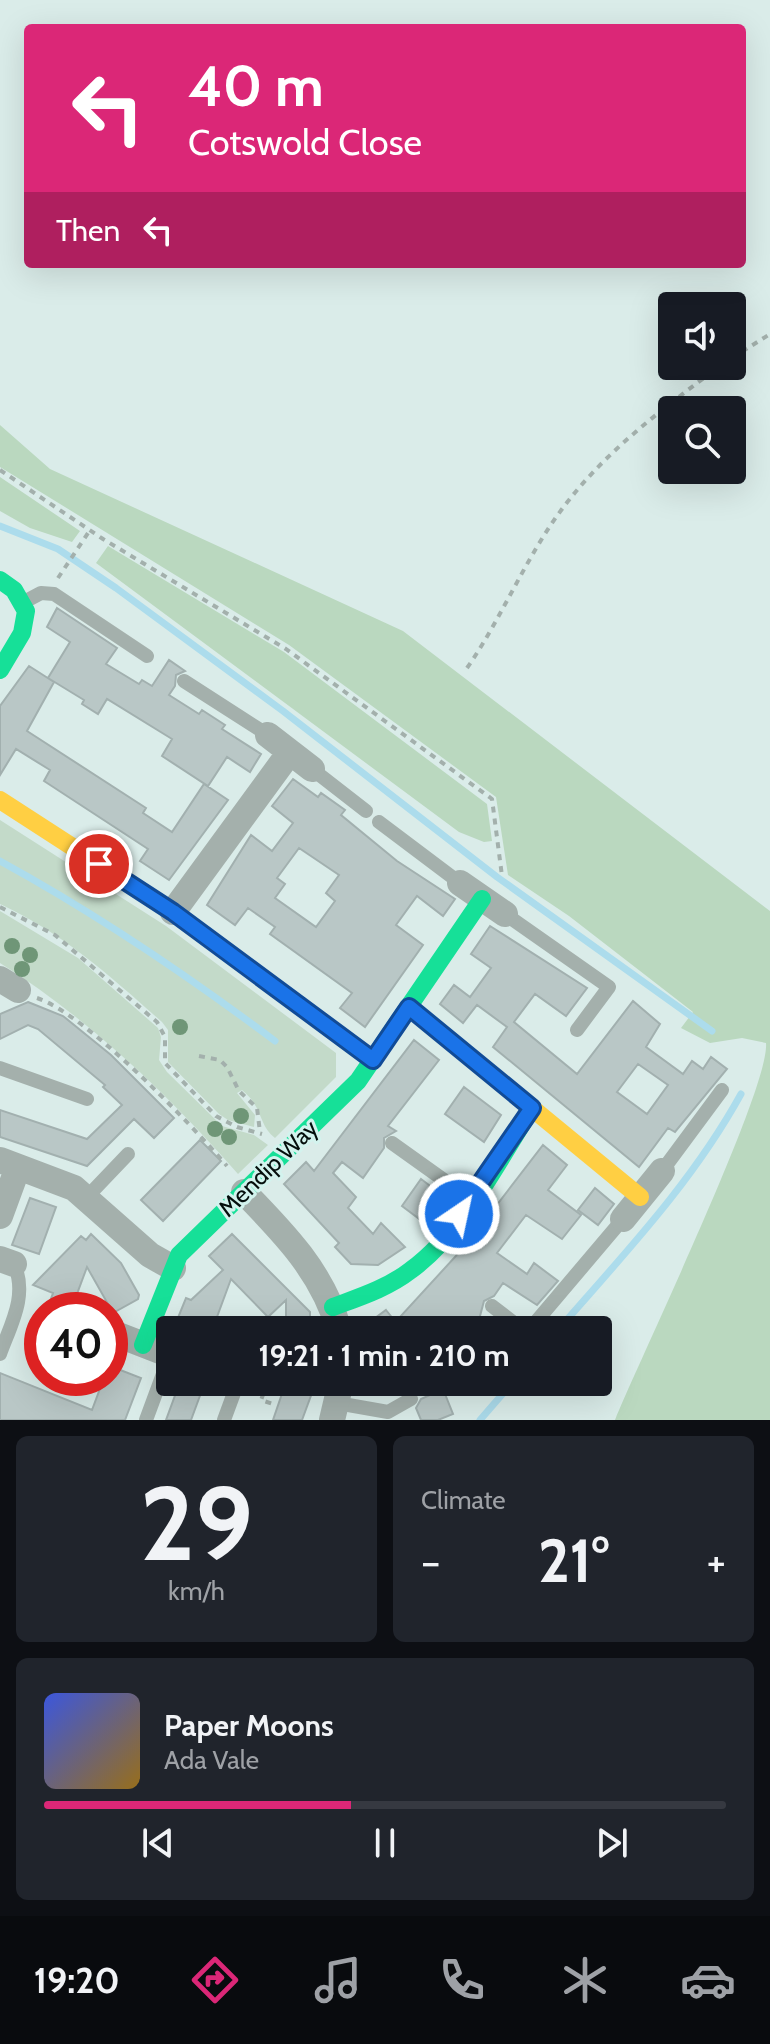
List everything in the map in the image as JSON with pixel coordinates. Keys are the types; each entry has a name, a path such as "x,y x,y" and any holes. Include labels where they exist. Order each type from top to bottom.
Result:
{"street":[{"path":"0,580 24,602 27,622 0,670"},
{"path":"268,735 312,769"},
{"path":"173,912 290,752"},
{"path":"0,800 173,912 373,1060"},
{"path":"460,883 505,914"},
{"name":"Mendip Way","path":"143,1345 173,1268 192,1242 339,1100 373,1060 482,899"},
{"path":"409,1007 640,1197"},
{"path":"340,1316 419,1263 470,1198 532,1108"},
{"path":"0,1216 9,1164 74,1188 150,1255 173,1268"},
{"path":"623,1219 662,1171"},
{"path":"246,1190 307,1260 335,1316"},
{"path":"128,1339 156,1350"}],"lane":[{"path":"24,602 41,593 54,594 147,656"},
{"path":"184,681 268,735"},
{"path":"312,769 366,811"},
{"path":"379,822 460,883"},
{"path":"505,914 609,987 577,1030"},
{"path":"0,1068 87,1099"},
{"path":"662,1171 722,1090"},
{"path":"392,1143 470,1198"},
{"path":"87,1197 128,1154"},
{"path":"541,1316 623,1219"},
{"path":"0,1354 21,1297 21,1279 7,1261"},
{"path":"492,1306 505,1316"},
{"path":"146,1420 156,1393"},
{"path":"224,1420 233,1396"},
{"path":"337,1402 388,1412 411,1399"}],"path":[{"path":"746,349 770,334"},
{"path":"467,668 492,633 568,501 624,441 702,380"},
{"path":"0,470 90,530 286,649 492,799 502,877"},
{"path":"67,563 90,530"},
{"path":"0,907 55,935 157,1022 165,1037 165,1063 216,1116 237,1127 260,1132 267,1139"},
{"path":"9,985 51,1003 103,1044 202,1136 246,1190"},
{"path":"199,1056 220,1060 227,1067 239,1091 257,1108 260,1132"},
{"path":"263,1396 261,1400 276,1405"}],"green space":[{"path":"0,425 50,469 403,631 770,911 770,1420 615,1420 727,1166 762,1070 766,1043 742,1038 710,1043 681,1028 693,1012 569,916 508,875 496,797 289,645 0,467"},
{"path":"0,477 80,531 72,542 30,528 0,511"},
{"path":"108,546 284,652 487,804 492,841 484,842 459,832 96,563"},
{"path":"0,820 166,926 336,1053 336,1077 275,1138 266,1128 254,1103 242,1090 237,1093 255,1115 254,1127 228,1120 219,1114 168,1062 168,1030 162,1022 65,942 0,904"},
{"path":"0,911 78,958 158,1028 161,1037 159,1060 167,1072 222,1126 254,1135 268,1145 238,1174 156,1087 126,1060 65,1008 0,963"}],"building":[{"path":"57,608 117,648 106,664 139,684 142,680 152,686 169,660 185,671 176,675 175,686 169,695 199,714 202,710 225,725 222,729 261,754 250,772 227,757 208,786 162,756 172,739 107,699 98,714 82,704 84,700 48,678 70,642 47,627"},
{"path":"29,666 54,682 27,731 146,808 143,813 172,832 204,784 228,800 169,880 140,861 148,849 44,781 50,770 16,749 0,775 0,706"},
{"path":"293,779 318,797 321,793 345,810 341,815 397,861 455,899 443,916 417,896 396,925 423,945 365,1027 340,1008 352,993 270,934 275,927 248,908 235,925 207,905 251,835 272,851 293,823 272,806","holes":["299,848 339,875 326,893 335,901 316,927 275,898 285,884 277,878"]},
{"path":"490,926 587,988 566,1016 535,994 514,1022 577,1074 633,1001 660,1024 646,1047 683,1074 692,1061 703,1069 711,1057 727,1069 675,1132 668,1128 639,1167 493,1047 507,1027 477,1005 463,1023 440,1004 454,985 470,997 491,968 471,954","holes":["638,1064 668,1085 647,1114 617,1092"]},
{"path":"28,1002 63,1016 111,1055 174,1118 154,1138 134,1119 87,1166 0,1137 0,1110 87,1139 122,1105 103,1087 105,1085 38,1029 28,1025 0,1039 0,1014"},
{"path":"414,1040 439,1060 388,1126 396,1131 384,1138 384,1148 363,1178 342,1162 333,1173 356,1197 348,1208 373,1234 381,1223 405,1247 378,1265 351,1264 335,1247 339,1243 284,1184 306,1162 314,1171"},
{"path":"464,1087 501,1115 484,1142 445,1114"},
{"path":"200,1140 221,1161 163,1221 141,1200"},
{"path":"543,1145 567,1165 548,1190 581,1215 562,1239 526,1215 497,1253 527,1274 534,1263 558,1281 537,1305 503,1283 494,1296 484,1301 480,1316 401,1316 466,1245"},
{"path":"421,1179 446,1198 426,1224 402,1206"},
{"path":"595,1188 614,1204 598,1225 578,1210"},
{"path":"30,1198 56,1207 39,1254 12,1245"},
{"path":"91,1234 121,1263 139,1295 138,1299 128,1305 128,1292 101,1292 87,1267 78,1292 50,1292 33,1285 81,1236 86,1240"},
{"path":"232,1234 310,1312 310,1316 286,1316 286,1300 267,1316 231,1279 217,1316 179,1316 186,1298 191,1300 223,1270 209,1256"},
{"path":"0,1373 24,1383 24,1396 57,1396 92,1410 97,1396 128,1396 128,1373 141,1378 125,1420 0,1420"},
{"path":"175,1396 200,1396 191,1420 166,1420"},
{"path":"281,1396 311,1396 302,1420 273,1420"},
{"path":"446,1396 453,1414 438,1420 421,1420 416,1408 421,1399"}],"waterway":[{"path":"0,526 58,549 116,588 283,711 497,877 712,1031"},
{"path":"0,861 141,946 275,1041"},
{"path":"570,1316 679,1188 741,1094"},
{"path":"480,1420 501,1396"}],"traffic: fast":[{"path":"0,580 14,590 26,611 22,633 0,670"},
{"path":"143,1345 179,1255 358,1081 482,899"},
{"path":"333,1307 393,1282 430,1254 478,1195 532,1108"}],"traffic: slow":[{"path":"0,800 173,912 373,1060"},
{"path":"409,1007 640,1197"}],"route":[{"path":"99,864 173,912 373,1060 409,1007 532,1108 459,1214"}]}
